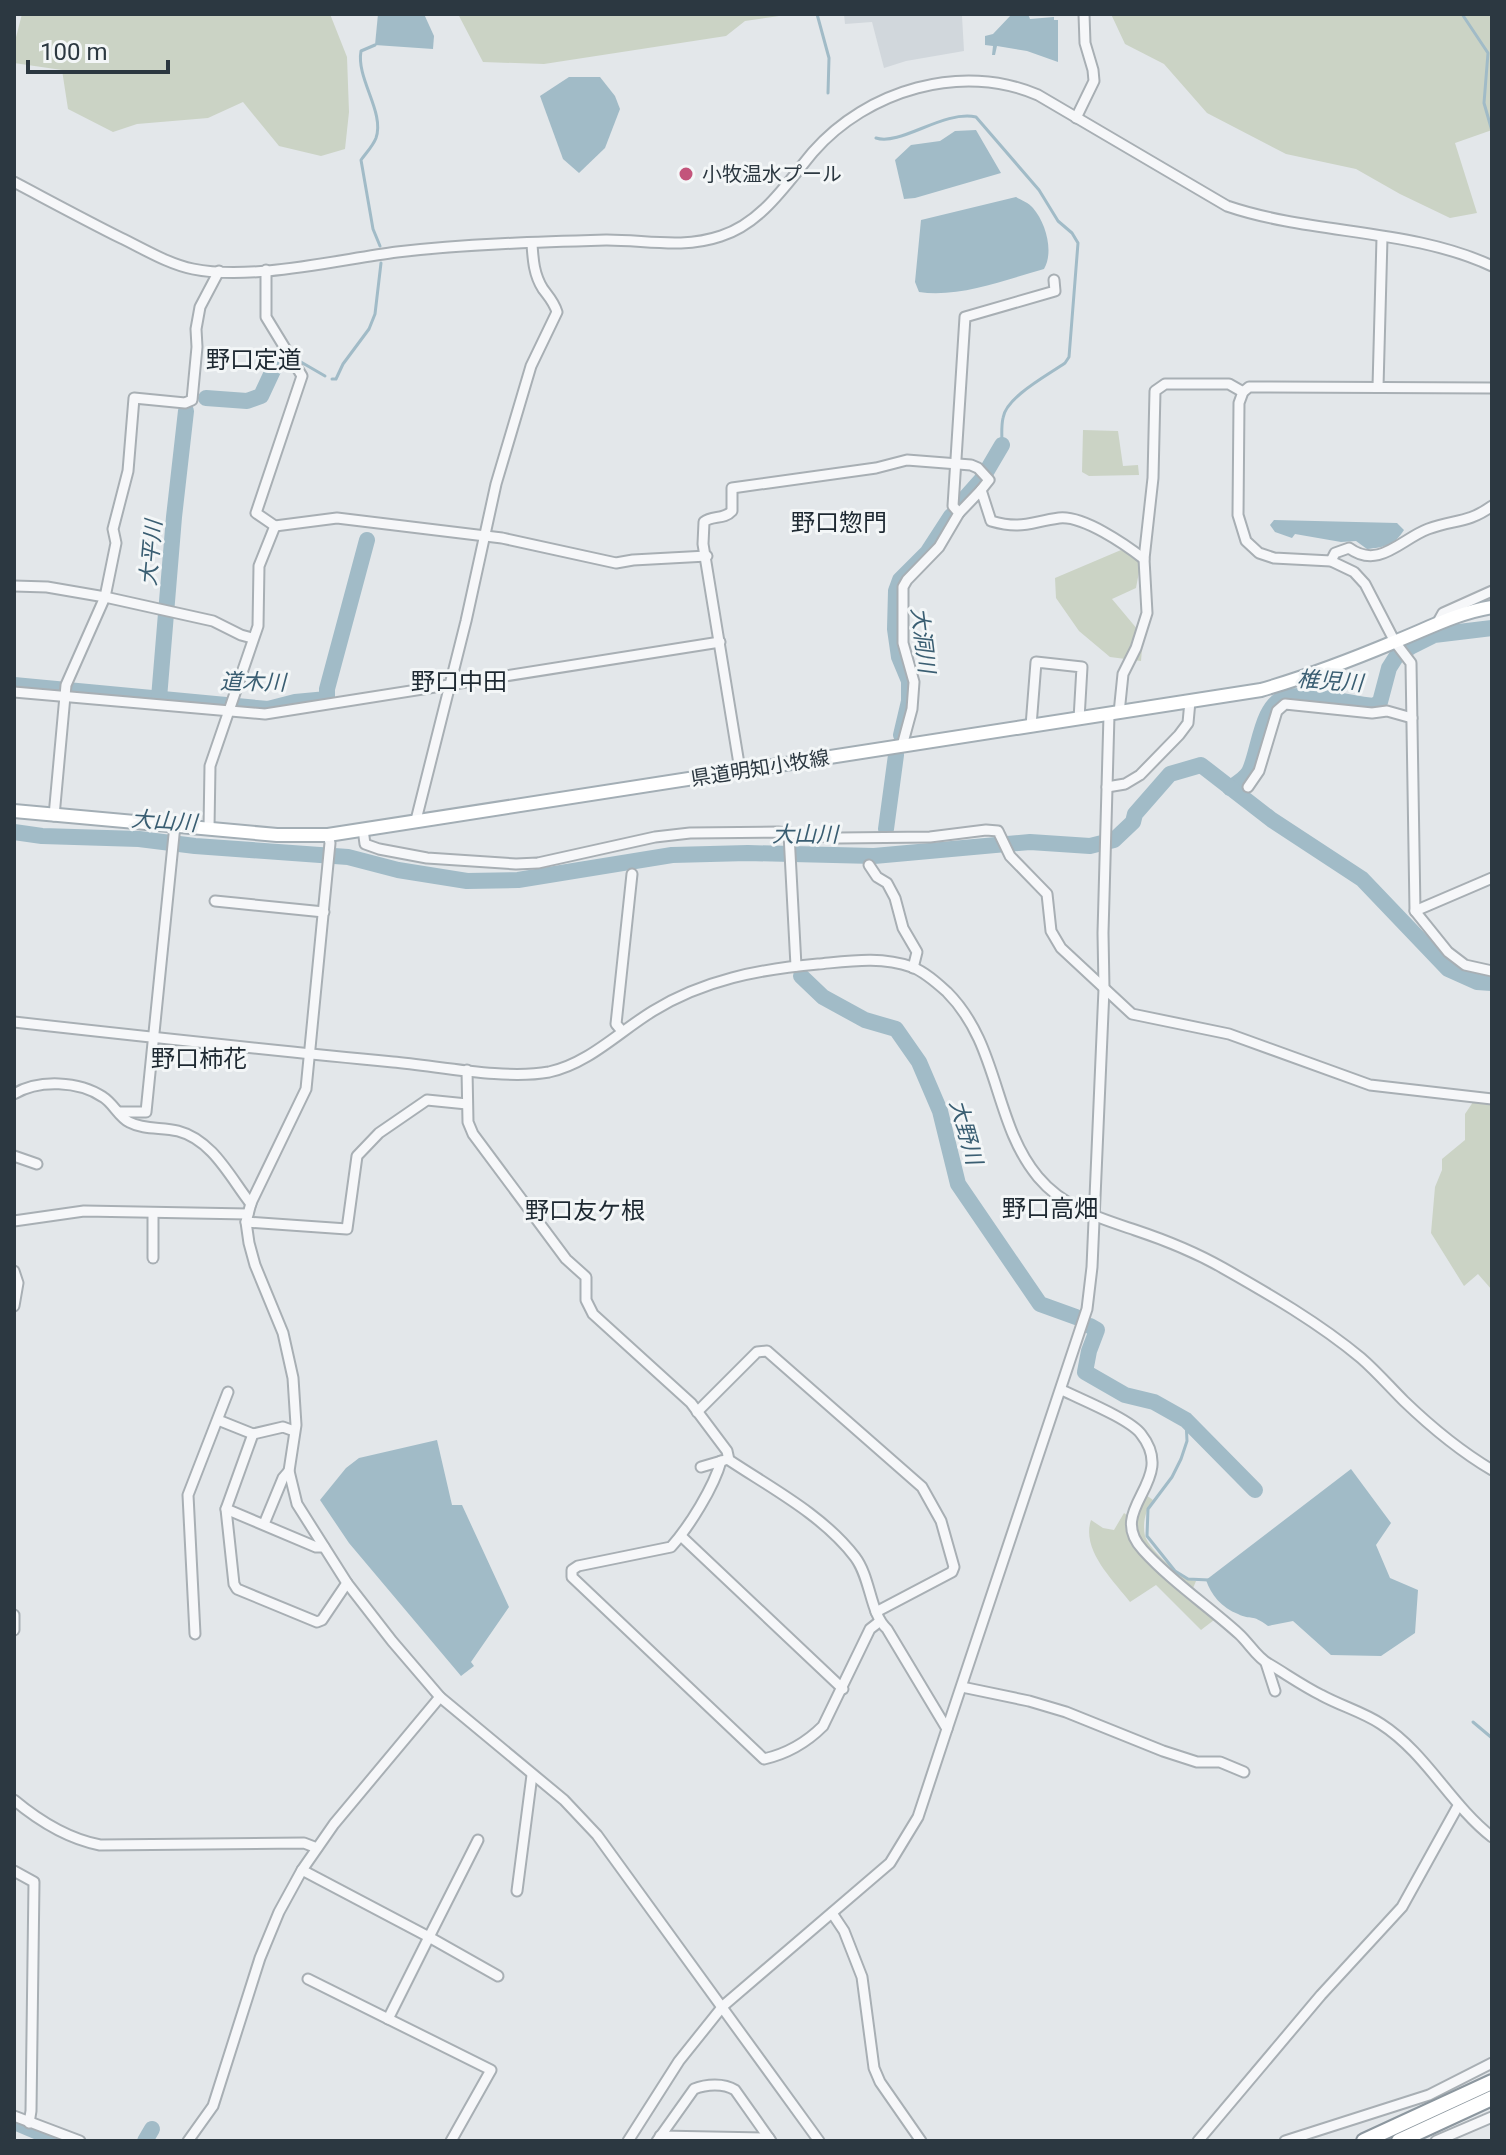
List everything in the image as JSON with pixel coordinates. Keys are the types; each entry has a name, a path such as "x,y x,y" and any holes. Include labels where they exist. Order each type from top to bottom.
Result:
{"highway":[{"path":"1364,2141 1492,2082"},
{"path":"1399,2141 1492,2098"}],"main road":[{"name":"県道明知小牧線","path":"14,811 174,828 209,828 329,839 363,829 416,820 1261,690 1400,648 1438,622 1492,607"}],"street":[{"path":"1076,118 1094,81 1085,43 1084,14"},
{"path":"14,182 162,259 192,269 266,270 422,249 611,240 694,243 723,236 762,212 814,151 839,127 880,100 936,84 963,81 1004,83 1038,95 1227,206 1261,216 1441,247 1492,266"},
{"path":"1378,387 1382,238"},
{"path":"416,820 486,537 496,484 531,366 557,312 553,300 538,280 532,244"},
{"path":"266,270 266,317 302,376 256,513 275,526 337,518 515,541 616,563 707,556"},
{"path":"54,816 65,691 105,597 116,543 113,529 128,471 134,398 185,403 192,400 200,307 219,271"},
{"path":"959,513 953,506 965,317 1055,291 1054,280"},
{"path":"628,2141 679,2061 723,2006 876,1877 900,1849 928,1793 1087,1309 1092,1267 1104,989 1107,787 1114,714 1123,674 1136,648 1147,613 1144,559 1153,478 1155,391 1165,384 1229,384 1243,392"},
{"path":"1492,388 1249,387 1243,392 1239,403 1238,515 1246,541 1259,553 1274,558 1331,561 1354,572 1365,584 1411,663 1415,911 1448,952 1465,965 1492,971"},
{"path":"740,770 703,544 704,522 727,516 732,511 732,488 876,468 907,460 971,465 989,480 959,513 939,547 903,587 903,643 914,682 912,709 902,746"},
{"path":"981,490 991,521 1028,526 1062,518 1107,534 1144,559"},
{"path":"1331,561 1335,553 1349,548 1356,553 1382,555 1427,529 1476,517 1492,506"},
{"path":"209,828 209,775 258,626 259,566 275,526"},
{"path":"14,586 47,587 105,597 213,621 252,638"},
{"path":"1438,622 1443,613 1492,591"},
{"path":"14,692 65,691 265,714 720,642"},
{"path":"1031,726 1036,662 1082,667 1079,719"},
{"path":"1107,787 1125,784 1140,775 1179,735 1188,723 1190,701"},
{"path":"1248,787 1259,771 1277,711 1285,704 1372,713 1387,711 1412,718"},
{"path":"119,1112 146,1112 174,828"},
{"path":"363,829 365,844 379,849 454,861 516,864 538,863 655,837 746,832 839,838 915,837 998,831 1007,852 1047,894 1051,931 1061,948 1132,1014 1229,1034 1354,1081 1492,1099"},
{"path":"789,836 796,966"},
{"path":"248,1213 303,1100 311,1054 329,839"},
{"path":"869,865 877,877 887,883 895,898 903,928 917,952 913,968"},
{"path":"622,1031 616,1024 632,874"},
{"path":"1415,911 1492,878"},
{"path":"215,901 324,907"},
{"path":"14,1022 522,1074 562,1069 672,999 736,976 764,969 867,959 913,968 938,984 959,1004 973,1024 987,1052 1018,1143 1036,1175 1071,1205 1093,1217 1198,1254 1288,1308 1364,1360 1408,1405 1470,1457 1492,1470"},
{"path":"467,1070 468,1122 482,1147 566,1259 586,1277 586,1300 593,1314 691,1403 697,1412 727,1451 718,1474 681,1536 671,1547 578,1566 572,1570 572,1577 764,1759 779,1756 811,1738 823,1726 878,1617 952,1572 954,1567 941,1521 922,1487 767,1351 757,1352 697,1412"},
{"path":"14,1094 39,1085 86,1087 105,1098 127,1122 175,1130 198,1141 235,1179 248,1213 255,1265 276,1311 290,1359 294,1431 289,1471 297,1504 347,1583 440,1697 564,1800 597,1835 819,2141"},
{"path":"14,1221 84,1211 248,1213 347,1229 357,1156 370,1141 427,1100 467,1104"},
{"path":"14,1156 37,1164"},
{"path":"153,1213 153,1258"},
{"path":"14,1271 18,1283 14,1306"},
{"path":"1062,1390 1140,1431 1153,1461 1151,1479 1135,1505 1131,1520 1132,1535 1170,1579 1242,1636 1266,1663 1275,1691"},
{"path":"195,1634 188,1495 228,1392"},
{"path":"218,1420 253,1434 283,1427 294,1431"},
{"path":"253,1434 226,1509 237,1589 317,1622 322,1620 347,1583"},
{"path":"701,1467 725,1460 785,1495 842,1543 856,1558 865,1576 878,1617 947,1729"},
{"path":"264,1524 283,1478 289,1471"},
{"path":"226,1509 316,1547 324,1547"},
{"path":"681,1536 843,1689"},
{"path":"14,1615 14,1630"},
{"path":"1266,1663 1279,1668 1321,1696 1382,1724 1414,1753 1458,1806 1492,1837"},
{"path":"962,1687 1029,1701 1197,1762 1220,1762 1244,1772"},
{"path":"188,2141 213,2106 260,1958 279,1912 302,1870 334,1824 440,1697"},
{"path":"517,1891 532,1775"},
{"path":"14,1800 58,1829 85,1842 100,1845 304,1843 317,1848"},
{"path":"1198,2141 1321,1995 1402,1907 1458,1806"},
{"path":"388,2019 478,1840"},
{"path":"302,1870 498,1976"},
{"path":"14,1871 34,1882 29,2123"},
{"path":"832,1913 844,1931 862,1977 874,2068 880,2082 921,2141"},
{"path":"308,1979 491,2070 451,2141"},
{"path":"1285,2141 1429,2095 1492,2063"},
{"path":"659,2139 694,2089 730,2086 770,2140"},
{"path":"14,2116 80,2141"},
{"path":"1436,2141 1492,2117"},
{"path":"659,2139 770,2140"}],"shaded area":[{"path":"22,14 330,14 347,57 349,112 345,149 321,156 279,146 243,102 208,118 137,124 113,132 68,109 62,70 14,63 14,45"},
{"path":"458,14 779,16 745,21 726,36 544,64 483,62"},
{"path":"844,14 983,14 962,16 964,51 884,68 872,22 845,24"},
{"path":"1111,14 1492,14 1492,130 1455,143 1477,213 1450,218 1356,169 1286,154 1207,113 1164,64 1125,44"},
{"path":"1083,430 1118,431 1123,466 1138,465 1139,475 1089,476 1082,472"},
{"path":"1121,550 1141,561 1136,588 1112,599 1143,636 1141,661 1110,657 1079,631 1056,598 1055,578"},
{"path":"1473,1102 1492,1103 1492,1290 1478,1274 1464,1286 1431,1233 1435,1187 1442,1170 1442,1159 1465,1140 1465,1114"},
{"path":"1146,1495 1153,1500 1145,1516 1145,1536 1167,1563 1196,1581 1189,1598 1214,1620 1201,1630 1156,1585 1130,1602 1094,1553 1089,1531 1091,1520 1103,1528 1114,1530 1124,1513 1137,1523 1139,1506"}],"water":[{"path":"378,14 424,14 434,36 433,49 375,45"},
{"path":"1028,14 1030,19 1054,17 1058,20 1058,62 1027,51 997,46 995,55 992,55 993,46 985,45 985,36 993,34 1011,15"},
{"path":"569,77 600,77 615,96 620,109 605,148 579,173 563,159 540,96"},
{"path":"976,130 1001,173 904,199 895,160 911,145 940,141 955,131"},
{"path":"1016,197 1033,208 1045,229 1048,254 1044,269 966,290 919,292 915,282 921,220"},
{"path":"1274,520 1397,523 1404,530 1388,545 1367,549 1356,541 1341,542 1295,534 1292,538 1275,532 1270,525"},
{"path":"437,1440 452,1505 462,1505 509,1607 471,1662 474,1666 461,1676 349,1543 320,1500 346,1468 359,1458"},
{"path":"1351,1469 1391,1523 1376,1545 1390,1578 1418,1590 1415,1633 1381,1656 1331,1655 1293,1621 1268,1626 1222,1605 1206,1580"}],"waterway":[{"path":"817,14 829,58 828,93"},
{"path":"1462,14 1488,53 1484,103 1492,131"},
{"path":"375,45 361,51 362,73 378,128 375,141 361,160 373,229 380,246"},
{"path":"876,138 898,137 950,118 976,117 1039,190 1058,221 1078,243 1069,357 1012,402 1003,418 1002,445"},
{"path":"332,379 336,379 343,364 369,329 375,314 381,263"},
{"path":"294,358 325,376"},
{"path":"275,366 288,359"},
{"name":"大平川","path":"206,398 247,401 261,396 275,366"},
{"name":"大平川","path":"159,698 186,411"},
{"name":"大洞川","path":"958,506 982,479 1002,445"},
{"name":"大洞川","path":"901,735 909,701 909,681 899,657 895,629 896,591 900,580 927,553 951,516"},
{"name":"道木川","path":"14,685 268,709 327,699 327,689 367,540"},
{"name":"椎児川","path":"1230,788 1249,772 1266,718 1278,701 1287,697 1308,696 1374,706 1380,702 1389,668 1396,657 1412,646 1434,635 1492,628"},
{"name":"大洞川","path":"886,829 896,755"},
{"name":"大山川","path":"14,832 348,857 398,870 467,881 518,880 672,855 874,856 1030,842 1090,846 1114,840 1133,822 1135,814 1170,774 1201,765 1272,820 1362,879 1448,969 1477,982 1492,983"},
{"name":"大野川","path":"801,976 823,997 865,1020 896,1029 919,1062 940,1111 958,1184 1040,1304 1076,1317"},
{"name":"大野川","path":"1090,1326 1097,1330 1085,1372 1125,1395 1154,1402 1186,1420 1255,1490"},
{"path":"1186,1420 1187,1441 1181,1459 1172,1477 1148,1509 1147,1536 1175,1571 1188,1579 1209,1580"},
{"path":"1473,1722 1492,1738"},
{"path":"14,2122 59,2141"},
{"path":"145,2141 152,2129"}],"place":[{"name":"小牧温水プール","path":"686,174"}],"district":[{"name":"野口定道","path":"254,360"},
{"name":"野口惣門","path":"839,523"},
{"name":"野口中田","path":"459,682"},
{"name":"野口柿花","path":"199,1059"},
{"name":"野口高畑","path":"1050,1209"},
{"name":"野口友ケ根","path":"585,1211"}]}
